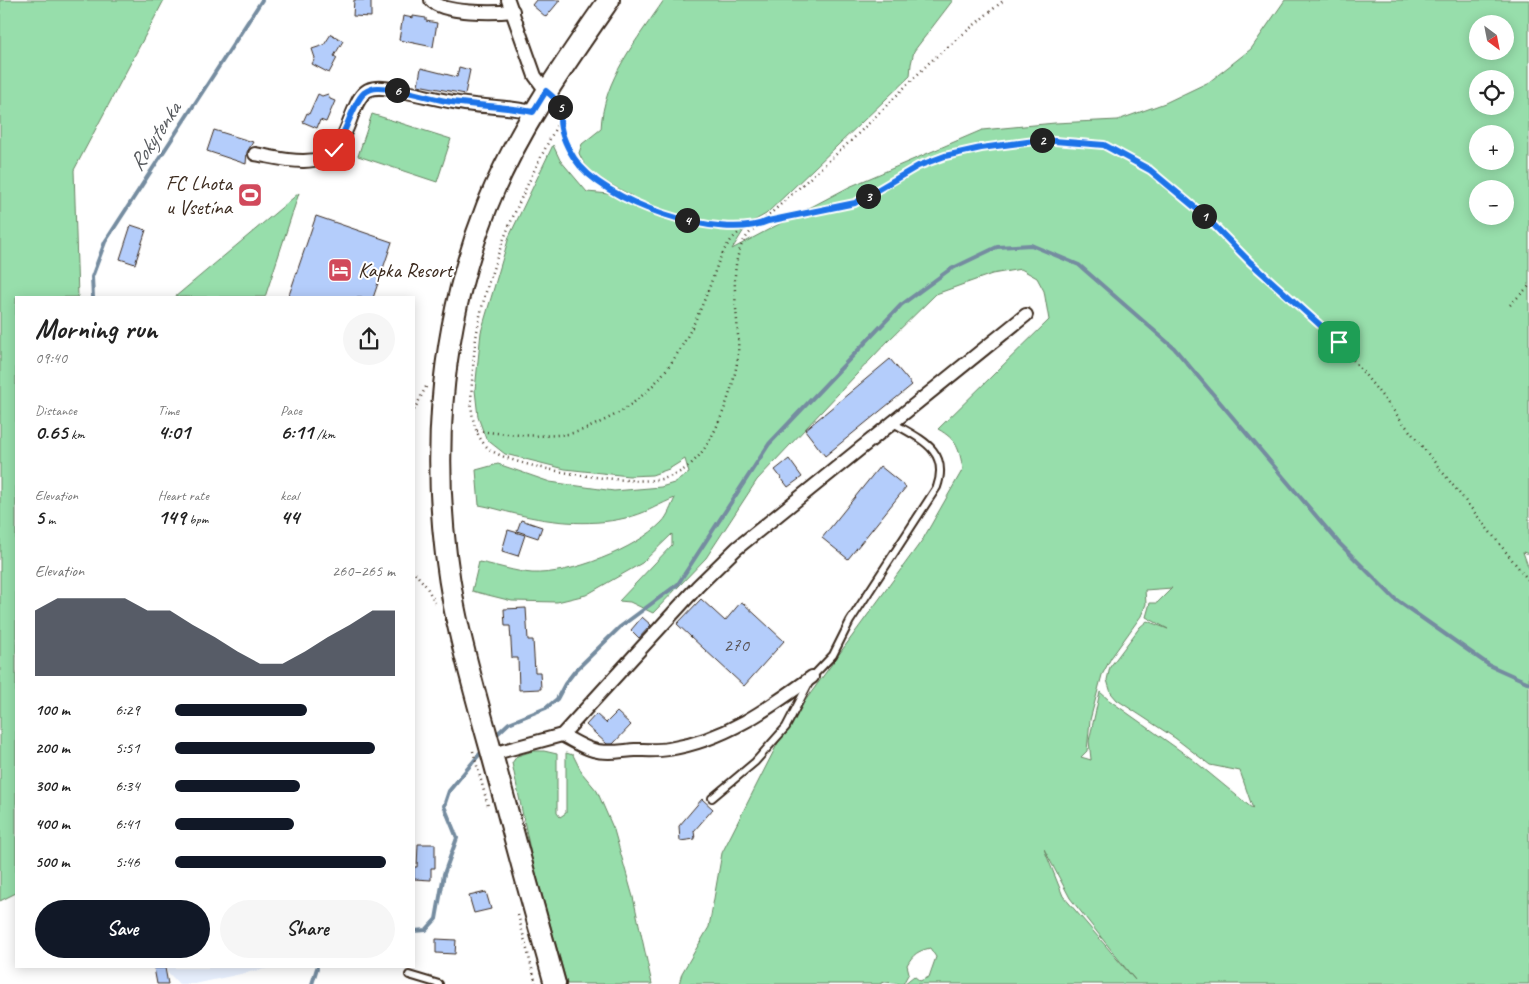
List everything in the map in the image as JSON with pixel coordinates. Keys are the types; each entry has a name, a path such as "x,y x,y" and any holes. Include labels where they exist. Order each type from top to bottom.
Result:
{"main road":[{"path":"555,984 485,747 454,605 447,556 440,471 442,402 451,329 465,271 490,199 533,112 609,0"}],"street":[{"path":"431,0 446,9 497,12 510,5 535,76 546,91"},
{"path":"255,154 292,160 320,159 328,155 339,144 362,94 375,88 389,89 447,101 533,112"},
{"path":"562,735 698,586 738,548 1026,315"},
{"path":"485,747 562,735 593,750 608,752 669,749 718,735 747,722 765,712 812,677"}],"lane":[{"path":"712,798 755,762 786,727 812,677 833,655 850,621 937,487 941,476 939,457 933,449 919,438 893,423"},
{"path":"409,975 439,984"}],"path":[{"path":"546,91 560,105 560,119 521,199 496,261 488,287 474,349 471,411 474,426 489,449 549,470 639,482 657,480 687,468 697,458 707,443 720,418 733,383 738,356 739,340 735,278 738,252 750,231 840,150 932,61 1004,0"},
{"path":"560,119 567,145 575,159 584,171 611,191 667,215 721,227 758,225 768,221 855,203 918,166 954,154 981,148 1042,140 1104,145 1150,170 1204,215 1250,262 1339,342 1529,581"},
{"path":"477,430 531,436 569,434 585,430 634,404 661,377 680,348 699,312 724,249 738,232 751,225"},
{"path":"1510,305 1529,286"},
{"path":"477,769 485,747"}],"shaded area":[{"path":"164,968 268,968 195,984 179,984"}],"green space":[{"path":"0,0 164,0 74,170 78,296 15,296 15,894 0,901"},
{"path":"664,0 953,0 914,51 910,76 766,214 747,225 732,249 849,187 982,130 1055,123 1118,120 1165,103 1209,82 1251,49 1285,0 1529,0 1529,554 1523,552 1529,569 1529,984 904,984 914,976 920,981 929,977 936,957 930,948 919,952 911,958 907,965 909,973 903,984 885,982 879,984 679,984 682,973 709,927 722,853 786,727 923,539 963,469 956,445 938,429 1049,320 1044,291 1037,278 1021,269 992,274 936,294 888,341 757,480 706,558 653,613 630,602 619,601 672,545 672,534 642,563 586,595 557,602 512,601 472,591 479,562 532,573 547,572 583,565 619,551 651,532 662,522 675,498 639,514 604,522 589,523 545,520 479,505 476,470 498,464 550,482 614,491 661,487 674,483 689,473 685,459 669,469 652,475 629,476 565,469 505,454 486,439 478,417 475,390 481,332 509,237 553,145 560,160 587,192 632,196 594,174 579,153 582,144 601,129 608,93 633,45","holes":["1172,588 1157,603 1150,603 1146,617 1168,629 1147,621 1140,627 1110,667 1107,680 1111,693 1117,700 1175,738 1210,765 1240,771 1253,809 1192,759 1100,692 1089,741 1091,760 1081,757 1087,751 1090,720 1102,675 1111,658 1141,616 1146,604 1145,590","1044,849 1070,898 1135,980 1063,896"]},
{"path":"372,114 451,139 437,182 358,156"},
{"path":"299,193 265,296 176,296"},
{"path":"533,751 557,754 557,813 560,817 566,813 566,753 573,755 582,773 597,791 614,830 633,897 652,984 567,984 532,859 512,763 517,756"}],"building":[{"path":"354,0 371,0 371,17 353,16"},
{"path":"536,0 560,0 546,17 532,5"},
{"path":"403,16 426,18 426,21 437,23 433,47 399,40"},
{"path":"331,34 343,41 334,56 337,58 329,73 312,64 315,58 312,49 324,45"},
{"path":"459,67 470,70 465,94 418,85 421,68 457,77"},
{"path":"318,94 322,96 328,94 330,99 335,101 326,122 320,120 317,128 303,122 307,113 309,114"},
{"path":"214,130 253,142 247,152 246,164 207,151"},
{"name":"Kapka Resort","path":"316,216 392,242 374,296 289,296"},
{"path":"131,225 146,230 135,264 120,259"},
{"path":"890,359 912,385 825,456 805,430"},
{"path":"789,459 802,477 788,487 775,470"},
{"path":"880,466 906,487 848,559 822,538"},
{"path":"521,520 542,527 538,538 517,531"},
{"path":"508,530 525,535 518,556 502,551"},
{"path":"701,599 725,621 741,602 743,603 784,641 744,686 677,624"},
{"path":"526,608 528,640 533,640 535,672 540,672 541,689 519,690 518,658 512,658 510,626 505,626 504,609"},
{"path":"642,617 651,625 639,638 631,630"},
{"path":"617,712 631,725 613,744 607,744 586,725 596,714 606,723"},
{"path":"702,799 713,809 694,831 695,839 680,841 679,826"},
{"path":"418,844 435,844 435,868 431,868 431,880 415,879 415,867 417,867"},
{"path":"486,892 491,909 474,913 469,896"},
{"path":"436,939 456,940 455,954 436,953"},
{"path":"154,968 165,968 168,984 157,984"}],"waterway":[{"name":"Rokytenka","path":"93,296 92,277 105,242 262,0"},
{"path":"494,737 509,723 546,708 557,699 575,671 620,627 678,584 769,444 901,305 949,270 997,247 1031,245 1079,265 1174,348 1339,543 1395,599 1489,665 1529,683"},
{"path":"415,931 426,930 436,919 444,874 457,838 444,806 449,791 483,750"},
{"name":"Rokytenka","path":"312,984 317,968"}],"place":[{"name":"FC Lhota u Vsetína","path":"250,195"},
{"name":"Kapka Resort","path":"340,270"}],"route":[{"path":"334,150 344,134 362,94 375,88 389,89 447,101 533,112 546,91 560,105 562,131 567,145 584,171 597,182 611,191 667,215 721,227 758,225 768,221 855,203 918,166 945,156 981,148 1042,140 1104,145 1150,170 1204,215 1250,262 1339,342"}]}
